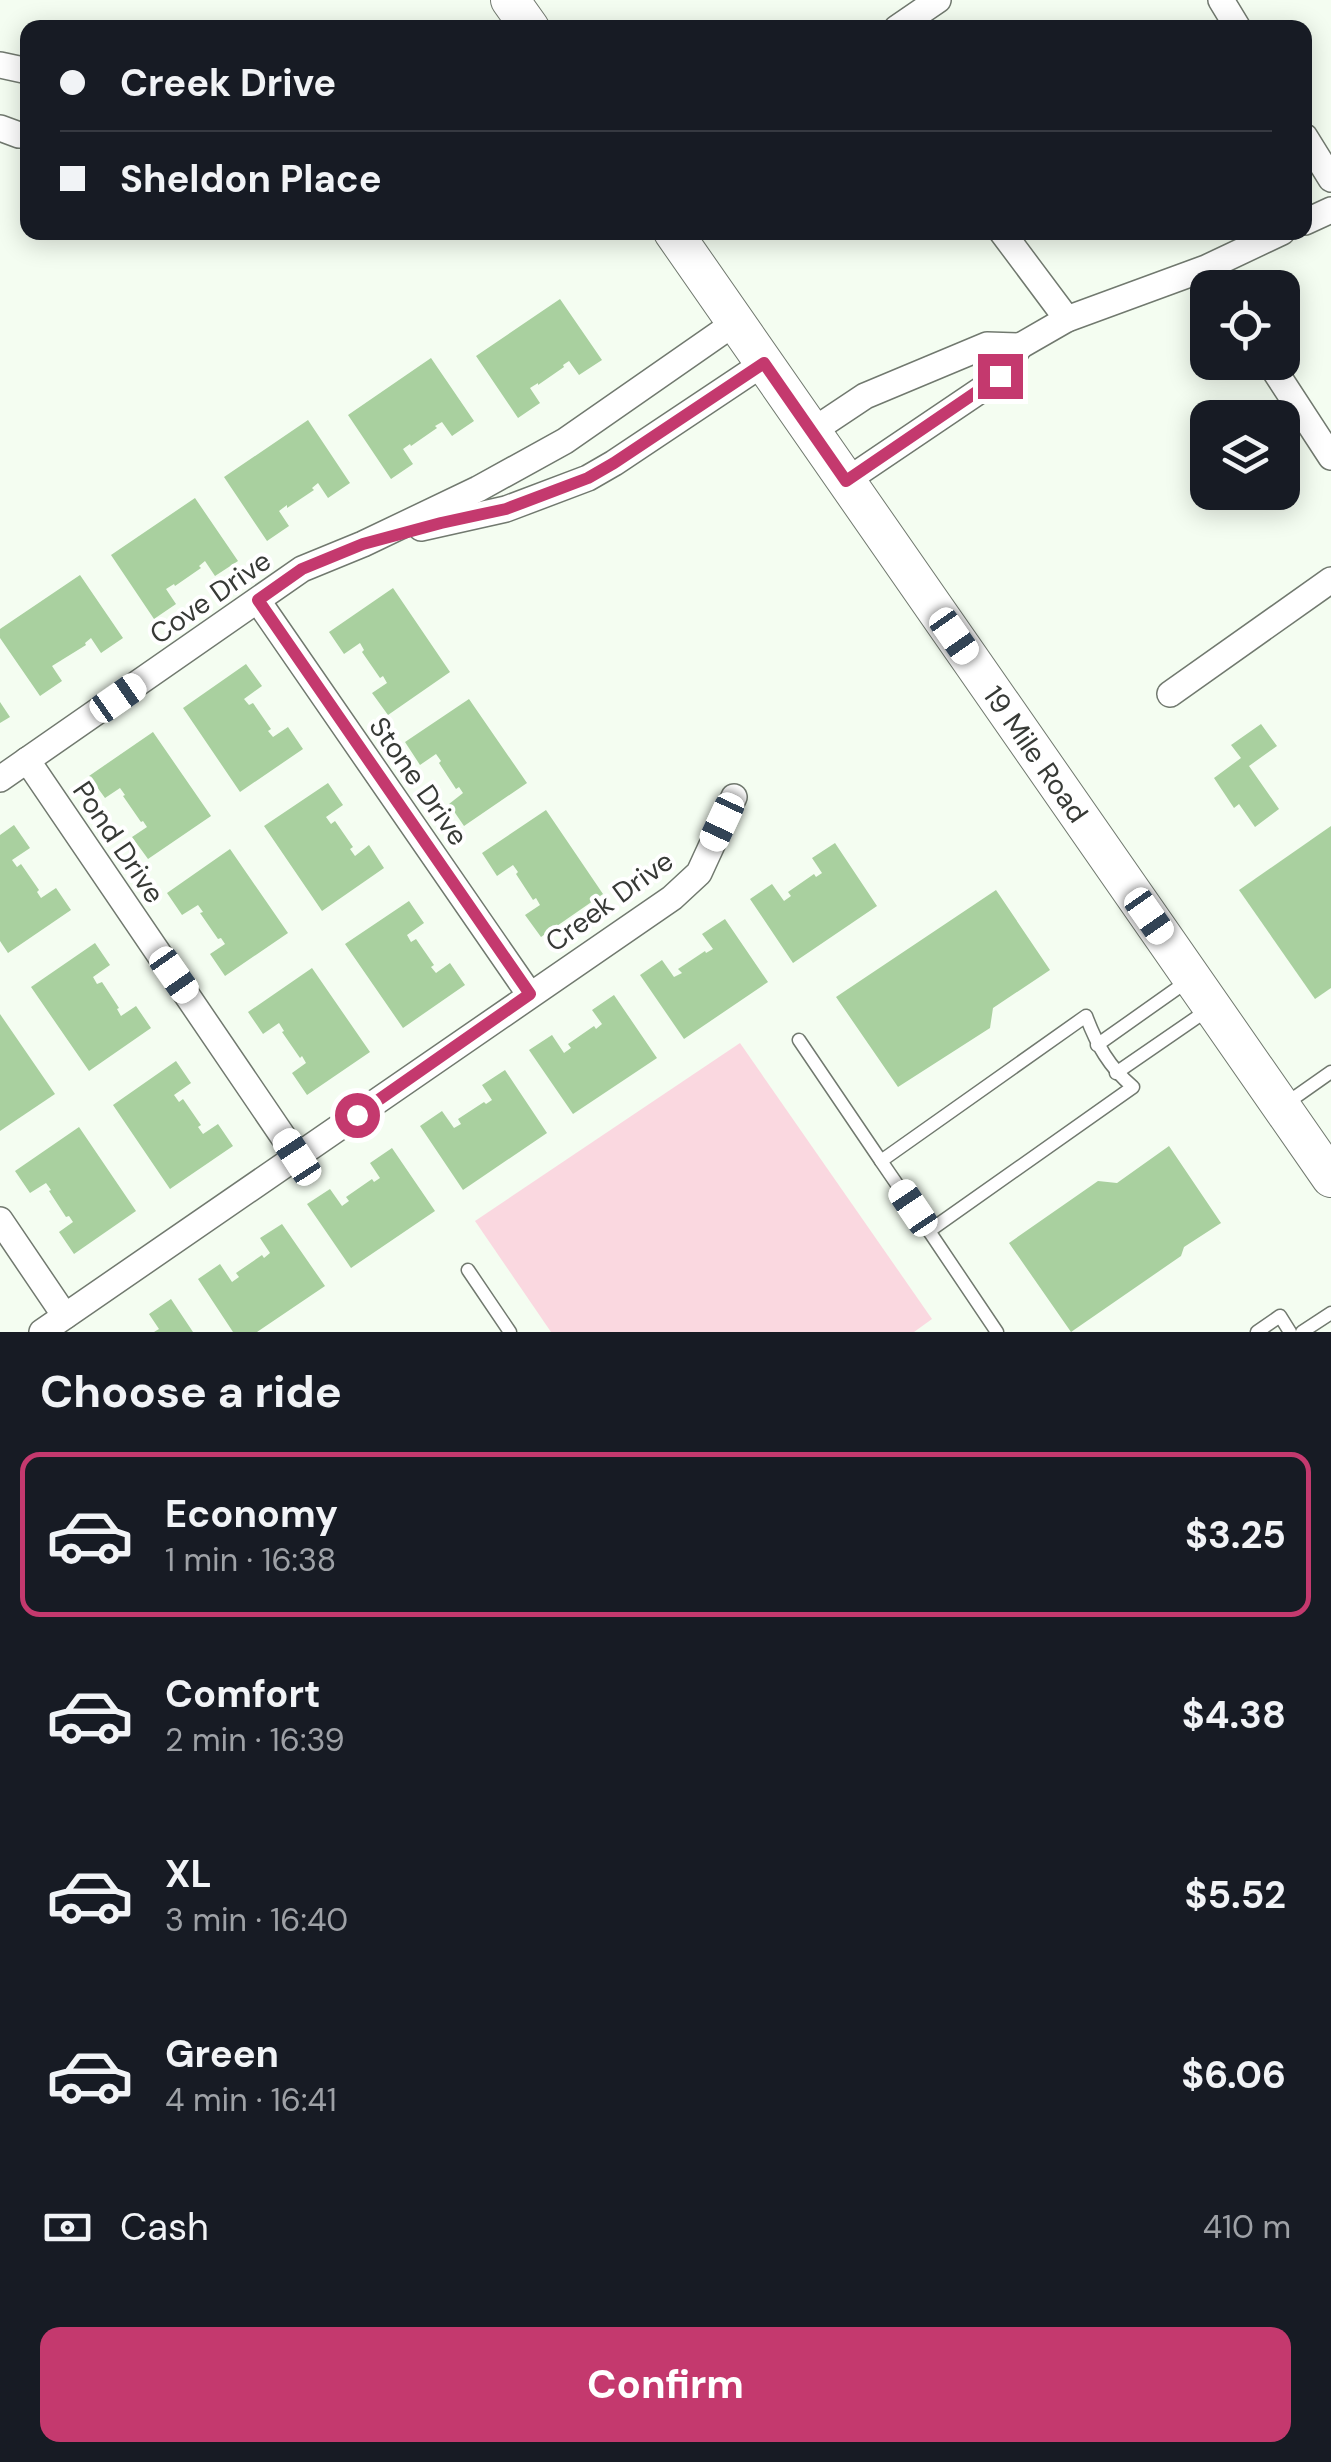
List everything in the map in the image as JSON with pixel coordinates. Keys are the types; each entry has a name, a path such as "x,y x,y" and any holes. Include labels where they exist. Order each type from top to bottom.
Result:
{"street":[{"path":"909,20 938,0"},
{"path":"1312,148 1331,179"},
{"name":"19 Mile Road","path":"679,240 1331,1178"},
{"path":"1008,240 1067,319"},
{"path":"1225,270 1270,240"},
{"path":"846,481 1000,376 1020,346 1067,319 1190,284"},
{"name":"Cove Drive","path":"0,779 302,569 478,489 565,441 736,322"},
{"path":"811,432 865,396 986,345 1020,346"},
{"name":"Cove Drive","path":"363,544 506,509 588,478 764,363"},
{"path":"1281,380 1331,457"},
{"path":"565,441 588,478"},
{"path":"1170,694 1331,580"},
{"name":"Stone Drive","path":"258,600 530,994"},
{"name":"Pond Drive","path":"27,760 297,1157"},
{"name":"Creek Drive","path":"42,1332 672,898 698,873 734,797"},
{"path":"0,1220 65,1316"}],"lane":[{"path":"1097,1045 1202,992"},
{"path":"1116,1073 1202,992"},
{"path":"881,1160 1086,1016 1097,1045 1116,1073 1134,1087 929,1231"},
{"path":"800,1040 998,1332"},
{"path":"1282,1106 1331,1072"},
{"path":"468,1270 510,1332"},
{"path":"1302,1332 1331,1312"},
{"path":"1257,1332 1280,1316 1290,1332"}],"shaded area":[{"path":"740,1043 932,1319 914,1332 551,1332 475,1221"}],"building":[{"path":"560,299 602,360 579,375 569,361 563,365 530,388 540,403 518,418 476,356"},
{"path":"431,358 474,421 452,436 442,422 435,426 403,449 413,464 391,479 348,415"},
{"path":"308,420 350,483 328,498 318,483 314,490 279,511 289,526 267,541 224,477"},
{"path":"195,498 238,561 215,576 205,561 201,568 166,589 176,604 154,619 111,555"},
{"path":"80,575 123,638 101,653 91,638 52,666 62,681 40,696 0,638 0,629"},
{"path":"393,588 450,672 388,715 372,693 387,683 362,652 360,643 344,654 329,632"},
{"path":"246,664 262,686 244,699 249,705 253,703 273,737 288,727 303,749 240,792 183,708"},
{"path":"469,699 527,783 464,826 449,804 463,793 459,787 456,789 441,761 436,754 420,765 405,742"},
{"path":"0,702 10,717 0,723"},
{"path":"1261,724 1277,746 1249,766 1279,809 1255,827 1239,804 1234,808 1214,778 1241,758 1231,745"},
{"path":"153,732 211,816 148,859 132,837 147,827 125,795 120,788 105,798 89,776"},
{"path":"328,783 343,805 326,817 331,824 335,821 355,856 369,845 384,868 322,911 264,826"},
{"path":"546,810 603,894 541,937 525,915 540,905 536,898 533,900 518,872 513,865 497,876 482,853"},
{"path":"14,825 30,848 12,860 17,867 21,864 41,898 56,888 71,910 8,953 0,941 0,835"},
{"path":"1331,826 1331,988 1315,999 1239,890"},
{"path":"835,843 877,906 793,963 750,899 772,884 784,901 791,896 788,892 814,874 816,877 822,873 812,858"},
{"path":"230,849 288,933 225,976 210,954 225,944 200,913 203,912 198,905 182,915 167,893"},
{"path":"996,890 1050,970 993,1008 990,1028 898,1087 836,997"},
{"path":"409,901 424,923 407,935 411,942 416,939 436,973 450,963 465,985 403,1028 345,944"},
{"path":"725,919 768,982 684,1039 640,975 662,960 674,977 682,973 678,969 713,949 702,934"},
{"path":"95,943 110,965 93,977 97,984 102,982 121,1016 136,1006 151,1028 89,1071 31,987"},
{"path":"312,968 370,1052 307,1095 292,1073 306,1063 279,1023 263,1034 248,1012"},
{"path":"614,995 657,1058 573,1114 529,1050 552,1035 564,1053 571,1048 568,1044 602,1024 592,1010"},
{"path":"0,1014 55,1094 0,1131"},
{"path":"176,1061 191,1083 174,1095 179,1102 183,1099 203,1134 218,1124 233,1146 170,1189 113,1105"},
{"path":"505,1070 547,1133 463,1190 420,1126 442,1111 454,1128 461,1124 458,1119 492,1100 482,1085"},
{"path":"79,1127 136,1211 74,1254 59,1232 73,1222 51,1190 46,1183 30,1193 15,1171"},
{"path":"1169,1146 1221,1223 1184,1247 1181,1256 1071,1332 1009,1243 1098,1181 1117,1183"},
{"path":"392,1148 435,1211 351,1268 307,1204 330,1189 342,1206 349,1201 346,1197 372,1179 374,1182 380,1178 370,1163"},
{"path":"282,1224 325,1286 257,1332 233,1332 198,1279 220,1264 232,1282 239,1277 236,1273 270,1253 260,1238"},
{"path":"171,1299 193,1332 154,1332 159,1329 149,1314"}],"route":[{"path":"357,1115 530,994 258,600 302,569 363,544 506,509 588,478 764,363 846,481 1000,376"}]}
